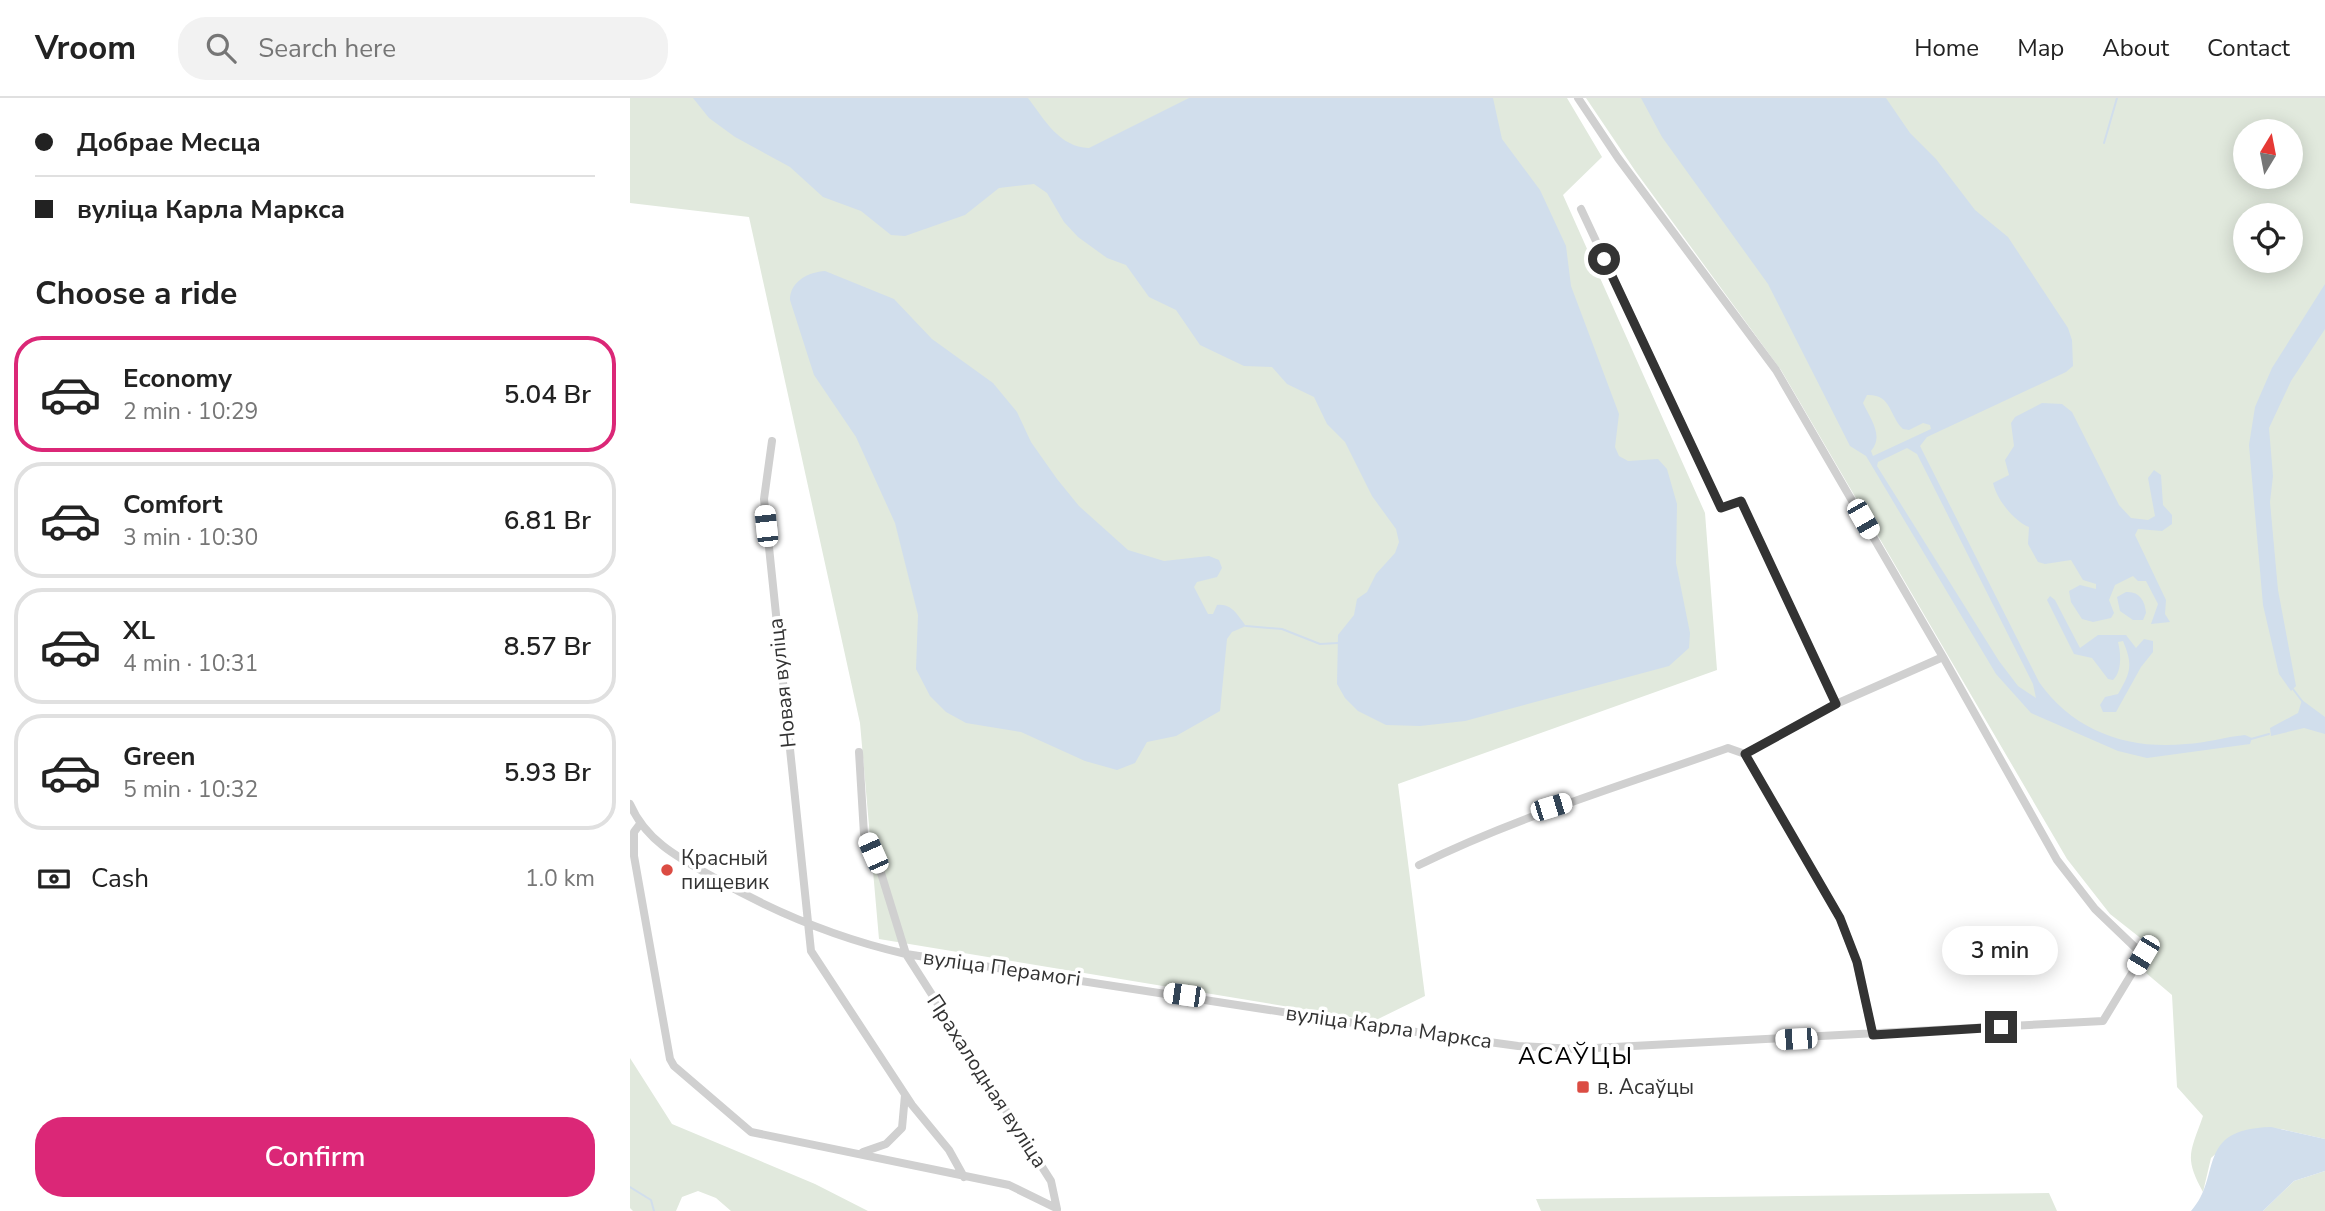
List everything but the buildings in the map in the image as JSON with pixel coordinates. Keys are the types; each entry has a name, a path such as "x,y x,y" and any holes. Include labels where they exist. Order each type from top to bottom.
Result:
{"street":[{"path":"1578,98 1618,158 1776,370 1943,656 1836,704 1745,754"},
{"path":"1581,209 1721,508 1741,501 1836,704"},
{"name":"Новая вуліца","path":"772,441 764,499 807,926"},
{"name":"вуліца Карла Маркса","path":"1200,998 1353,1023 1545,1048 1873,1035 2103,1021 2143,955 2095,909 2057,860 1943,656"},
{"path":"1419,865 1481,834 1551,807 1728,748 1745,754 1840,918 1857,962 1873,1035"},
{"name":"Прахалодная вуліца","path":"859,752 864,834 881,873 906,954 1051,1181 1057,1210"},
{"name":"вуліца Перамогі","path":"630,804 640,824 659,844 755,901 807,926 858,943 906,954 1200,998"},
{"path":"640,824 634,832 634,856 674,1066 751,1132 905,1161 964,1177 1009,1185 1057,1210"},
{"path":"807,926 814,959 905,1094 938,1135 964,1177"},
{"path":"853,1153 875,1150 897,1135 905,1118 905,1094"}],"shaded area":[{"path":"630,98 1567,98 1602,157 1563,195 1705,513 1717,670 1398,784 1425,996 1374,1021 879,939 860,723 749,217 630,203"},
{"path":"1586,98 2325,98 2325,1139 2281,1129 2260,1128 2237,1135 2211,1158 2203,1192 2193,1171 2191,1155 2203,1116 2177,1087 2172,995 2146,973 2157,951 2110,914 2067,859 1781,370 1636,172"},
{"path":"630,1058 672,1124 815,1184 868,1211 731,1211 716,1198 698,1191 682,1197 676,1211 633,1211 630,1208"},
{"path":"2325,1171 2325,1211 2263,1211 2294,1181"},
{"path":"2049,1193 2057,1211 1541,1211 1536,1199"}],"water":[{"path":"693,98 1028,98 1061,138 1089,148 1189,98 1493,98 1502,139 1540,190 1566,246 1571,286 1619,414 1615,447 1619,456 1628,461 1658,459 1667,469 1677,504 1676,563 1690,633 1689,648 1669,666 1465,721 1420,726 1386,725 1358,711 1345,698 1337,684 1338,635 1354,615 1357,599 1367,592 1376,574 1395,553 1399,542 1396,529 1372,496 1345,442 1327,424 1314,397 1287,384 1272,367 1244,366 1200,345 1176,310 1149,297 1126,265 1107,258 1078,237 1064,222 1047,193 1034,184 999,188 965,215 905,236 891,235 861,211 823,197 790,167 735,137 709,118"},
{"path":"1641,98 1886,98 1910,133 1936,159 1975,210 2008,237 2068,328 2072,340 2073,366 2066,372 1927,437 1920,446 2039,682 2053,699 2085,725 2123,740 2164,745 2245,735 2252,738 2250,744 2147,758 2118,751 2031,713 1996,674 1866,456 1850,446 1768,284 1662,137","holes":["1867,395 1886,402 1903,429 1909,430 1923,423 1930,425 1931,429 1873,456 1871,451 1875,445 1876,434 1863,403","1907,448 1917,454 2033,684 2036,698 2018,686 1999,661 1877,466 1878,462"]},
{"path":"825,271 894,299 932,339 993,383 1017,412 1031,442 1057,479 1079,506 1128,550 1164,561 1209,556 1219,560 1222,568 1217,577 1197,582 1194,587 1208,614 1213,614 1217,605 1227,606 1246,626 1232,632 1227,639 1220,711 1176,736 1147,742 1135,763 1117,770 1085,761 1021,732 966,723 946,712 930,696 916,669 918,615 895,523 856,437 814,375 790,300 797,283 813,273"},
{"path":"2325,284 2325,329 2291,381 2269,428 2273,476 2270,502 2278,590 2296,686 2291,691 2279,674 2263,605 2249,445 2255,407 2272,368"},
{"path":"2042,403 2062,404 2072,412 2119,505 2131,518 2148,520 2155,516 2148,478 2154,470 2161,475 2163,505 2172,515 2172,524 2162,531 2138,529 2135,535 2166,600 2165,614 2170,622 2151,624 2158,604 2146,581 2138,581 2133,576 2115,585 2109,600 2114,613 2111,618 2093,622 2082,619 2071,602 2069,591 2080,585 2096,589 2096,584 2083,580 2071,560 2045,564 2038,562 2028,544 2029,527 2012,515 2002,503 1993,483 2009,475 2005,460 2014,446 2011,423 2015,417"},
{"path":"2126,592 2134,593 2143,600 2146,613 2143,620 2133,620 2120,611 2117,597"},
{"path":"2050,596 2055,600 2080,648 2098,635 2126,635 2136,648 2144,639 2153,641 2153,652 2141,667 2116,712 2103,712 2100,705 2105,697 2118,694 2126,680 2129,663 2123,641 2118,642 2118,672 2113,680 2108,679 2092,658 2074,654 2047,600"},
{"path":"2302,700 2325,717 2325,734 2304,728 2271,736 2270,728 2298,713"},
{"path":"2271,1127 2325,1139 2325,1171 2294,1181 2263,1211 2191,1211 2200,1197 2220,1145 2231,1136 2247,1130"}],"waterway":[{"path":"2104,143 2117,98"},
{"path":"1246,626 1282,629 1320,644 1338,643"},
{"path":"2293,689 2302,701"},
{"path":"2251,739 2269,734"},
{"path":"630,1187 651,1200 654,1211"}],"place":[{"name":"Красный пищевик","path":"667,870"},
{"name":"в. Асаўцы","path":"1583,1087"}],"district":[{"name":"АСАЎЦЫ","path":"1576,1056"}],"route":[{"path":"1604,259 1721,508 1741,501 1836,704 1796,723 1745,754 1840,918 1857,962 1873,1035 2001,1027"}]}
